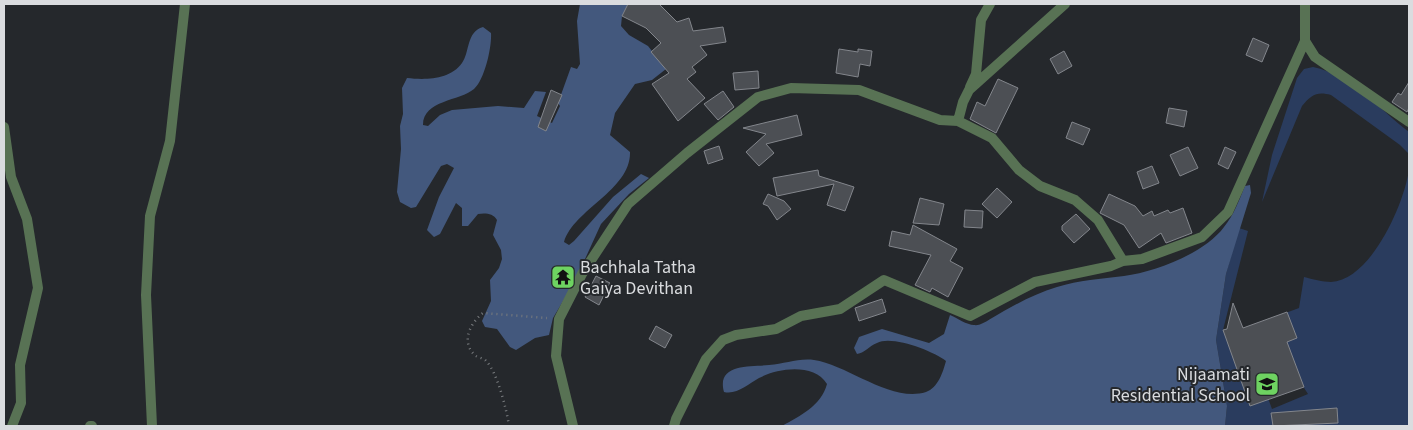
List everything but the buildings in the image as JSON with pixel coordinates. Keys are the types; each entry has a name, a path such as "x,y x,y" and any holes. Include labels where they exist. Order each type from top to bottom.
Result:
{"street":[{"path":"152,426 146,295 150,216 170,141 185,4"},
{"path":"958,121 962,102 976,74 981,20 990,4"},
{"path":"969,90 1065,4"},
{"path":"674,426 706,359 723,340 736,335 776,329 801,316 840,308 884,280 970,316 1035,282 1111,266 1123,261 1142,259 1202,237 1228,212 1305,41 1304,4"},
{"path":"1305,41 1315,57 1409,122"},
{"path":"573,426 556,356 559,319 582,274 628,204 687,153 758,97 790,88 859,90 940,120 958,121 992,138 1019,170 1040,186 1075,200 1098,220 1123,261"},
{"path":"4,126 11,177 27,219 38,288 20,365 20,403 12,426"}],"path":[{"path":"509,426 503,396 487,361 475,355 469,345 468,330 476,318 483,313 559,319"}],"shaded area":[{"path":"580,4 628,4 622,16 621,26 629,35 648,46 666,69 652,80 635,84 615,113 610,135 630,152 628,165 622,177 579,219 570,230 564,242 569,245 574,241 613,197 641,174 649,178 629,194 601,224 575,281 553,318 549,335 535,338 516,350 510,347 497,329 485,327 482,321 491,301 490,280 499,268 502,259 501,250 493,235 497,220 489,214 478,214 468,226 462,226 462,208 456,203 440,234 434,237 427,230 439,197 454,168 447,164 441,166 416,207 411,208 400,202 397,192 401,149 400,126 403,114 402,88 407,78 437,78 457,69 465,58 474,33 483,27 491,33 491,39 487,62 478,84 468,93 435,106 425,117 423,125 428,126 440,115 452,110 498,106 524,108 535,91 546,92 537,116 552,123 560,106 558,103 571,67 577,69 580,64 577,21"},
{"path":"1313,67 1327,71 1353,85 1409,132 1409,165 1408,153 1400,145 1331,95 1318,94 1308,99 1302,106 1262,202 1272,155 1297,78 1304,69"},
{"path":"1409,170 1409,426 1225,426 1227,406 1216,340 1226,274 1239,228 1248,231 1223,330 1241,324 1272,409 1308,394 1261,322 1299,308 1304,277 1331,282 1346,278 1372,255 1393,220"},
{"path":"1250,185 1251,193 1226,274 1216,340 1227,406 1225,426 782,426 809,410 820,398 827,384 821,377 805,370 785,370 759,378 733,392 724,392 723,383 725,376 737,368 797,360 814,360 827,363 884,388 913,394 926,392 937,383 942,375 946,361 912,345 892,341 877,343 857,354 854,348 859,337 882,329 929,343 944,334 950,315 968,324 979,325 1023,301 1057,287 1082,281 1136,274 1164,266 1192,253 1216,236 1231,218 1245,186"}],"place":[{"name":"Bachhala Tatha Gaiya Devithan","path":"563,277"},
{"name":"Nijaamati Residential School","path":"1267,384"}]}
